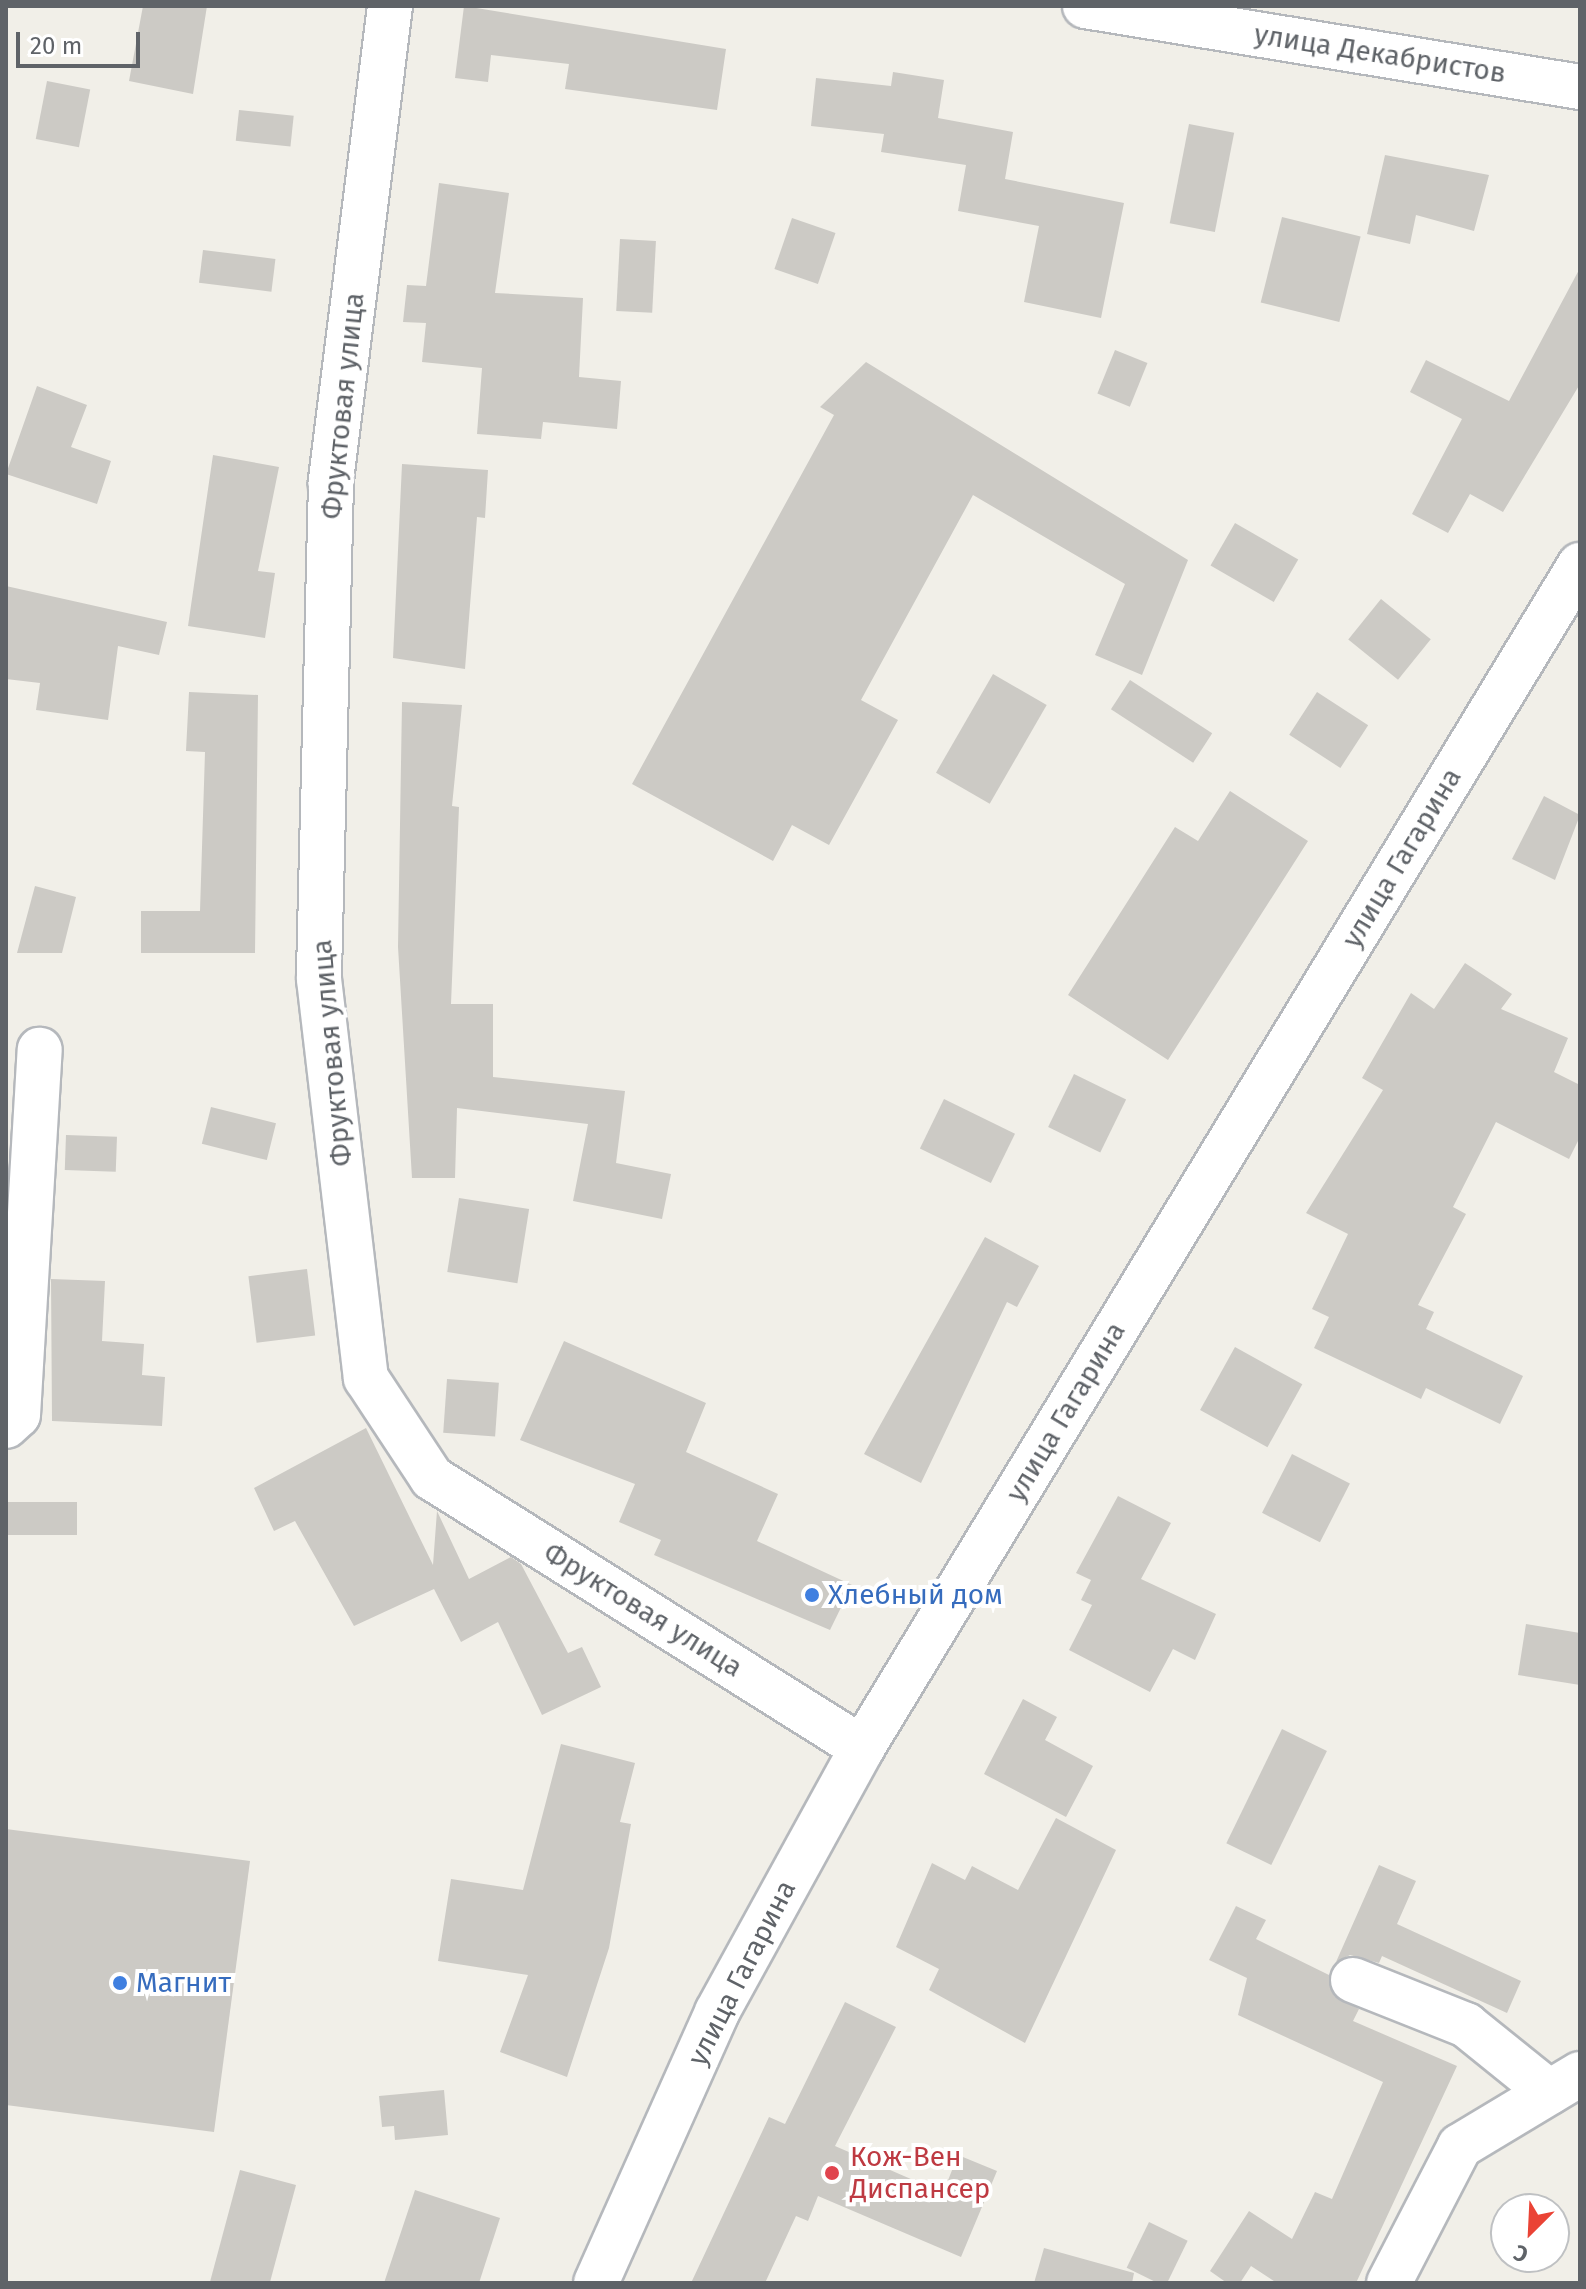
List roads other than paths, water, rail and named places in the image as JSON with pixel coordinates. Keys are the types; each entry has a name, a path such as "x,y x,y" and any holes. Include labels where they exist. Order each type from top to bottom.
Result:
{"street":[{"name":"Фруктовая улица","path":"390,6 331,483 319,979 366,1378 432,1478 862,1748"},
{"name":"улица Декабристов","path":"1085,6 1580,87"},
{"name":"улица Гагарина","path":"596,2283 717,2012 862,1748 1580,565"},
{"path":"6,1426 18,1415 40,1050"},
{"path":"1353,1980 1466,2025 1565,2083 1460,2146 1389,2283"}],"place":[{"name":"Хлебный дом","path":"812,1595"},
{"name":"Магнит","path":"120,1983"},
{"name":"Кож-Вен Диспансер","path":"832,2173"}]}
